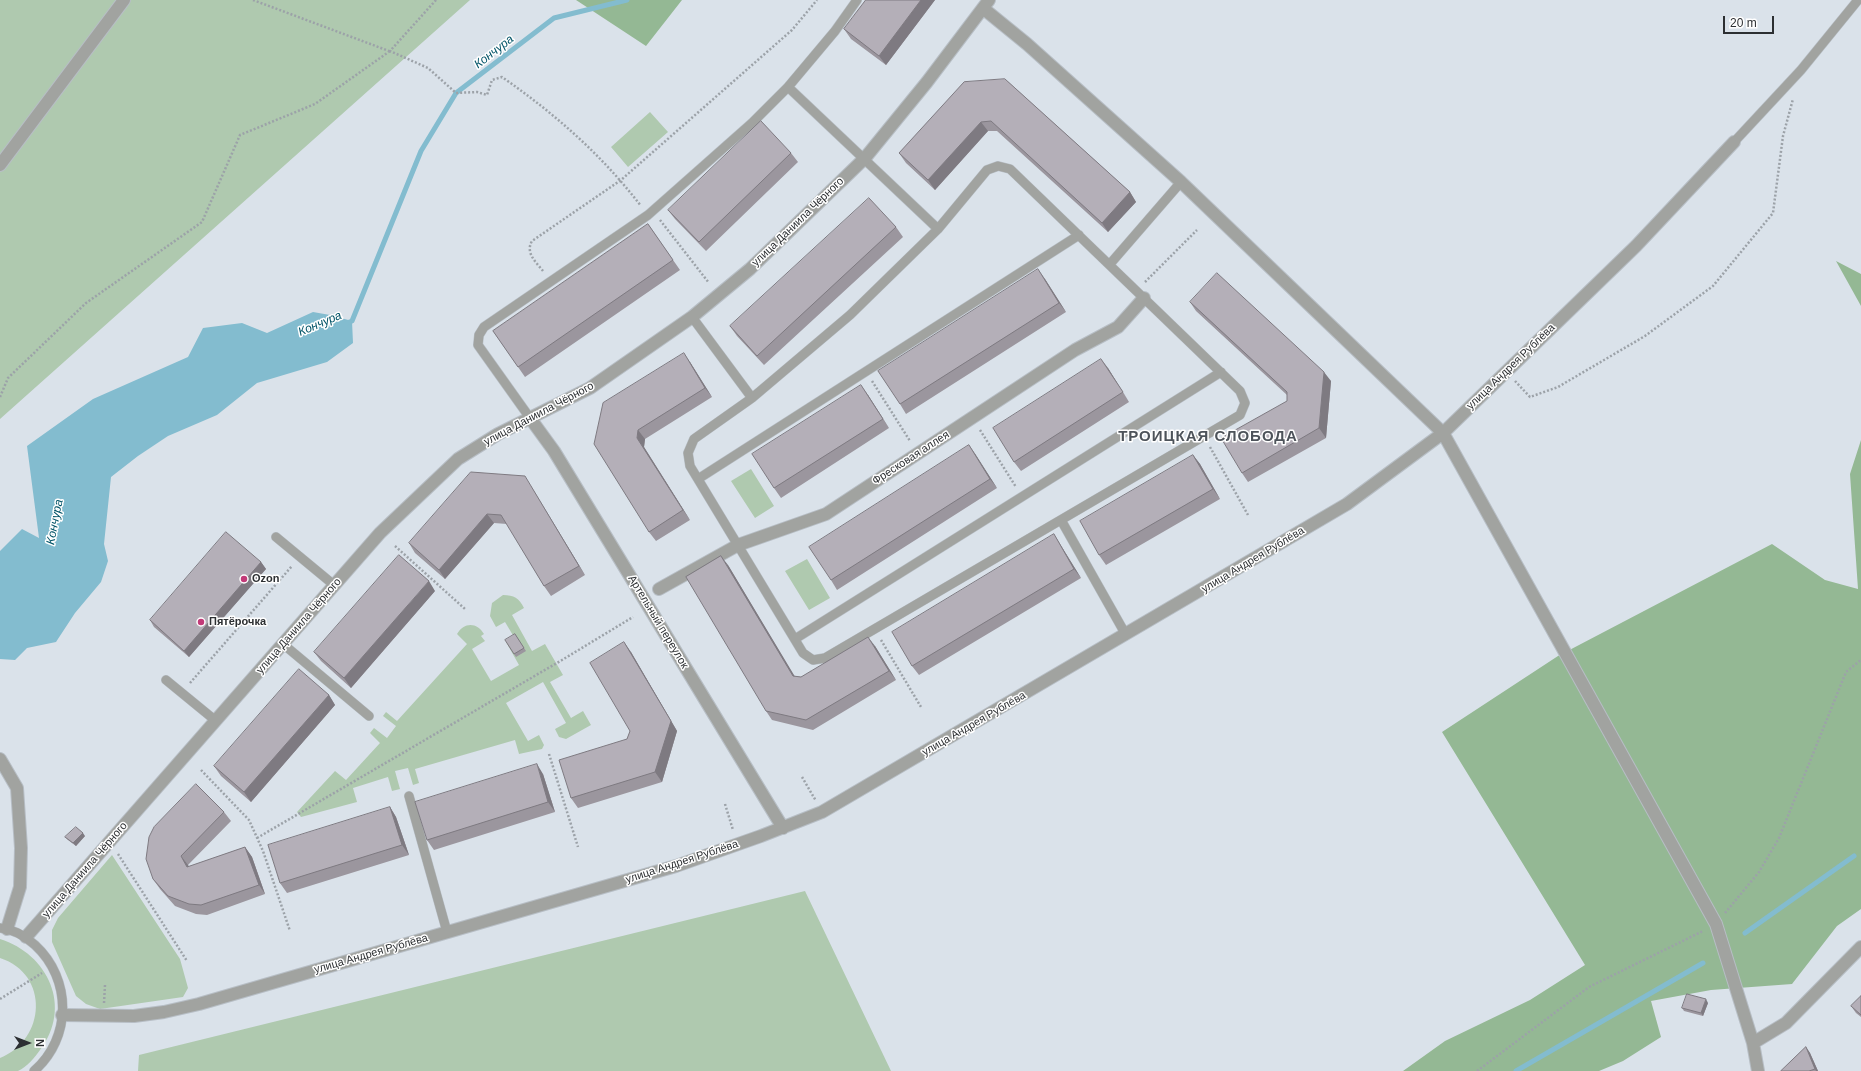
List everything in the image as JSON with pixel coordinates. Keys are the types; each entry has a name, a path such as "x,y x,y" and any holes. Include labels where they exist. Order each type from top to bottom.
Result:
{"street":[{"path":"0,164 124,0"},
{"path":"986,5 1027,44 1181,182 1443,433 1716,924 1752,1043 1758,1071"},
{"name":"улица Даниила Чёрного","path":"26,938 380,533 458,459 498,434 590,388 692,317 750,269 865,158 927,82 986,5"},
{"name":"улица Андрея Рублёва","path":"62,1015 134,1016 164,1012 199,1004 676,866 783,828 822,812 850,797 1347,504 1443,433 1636,246 1734,142"},
{"name":"Фресковая аллея","path":"660,589 738,545 826,514 1075,350 1118,327 1140,294"},
{"name":"Артельный переулок","path":"530,418 554,451 783,828"},
{"path":"0,759 17,788 21,848 20,887 4,928"},
{"path":"1752,1043 1786,1023 1861,948"}],"lane":[{"path":"530,418 478,345 479,335 484,327 650,213 754,122 788,87 835,31 857,0"},
{"path":"1734,142 1801,70 1858,0"},
{"path":"788,87 865,158 938,229"},
{"path":"998,166 1010,169 1221,372 1240,391 1245,403 1240,415 875,629 824,658 813,660 803,653 690,466 688,452 694,439 752,398 850,315 938,229 987,170 998,166"},
{"path":"1110,264 1181,182"},
{"path":"698,479 1079,235"},
{"path":"692,317 752,398"},
{"path":"795,639 1221,372"},
{"path":"1061,520 1126,634"},
{"path":"276,537 334,585"},
{"path":"283,644 369,716"},
{"path":"166,680 216,721"},
{"path":"409,796 447,932"},
{"path":"4,928 26,938 40,950 53,966 61,985 64,1005 55,1045 43,1063 34,1071"}],"path":[{"path":"253,0 390,51 428,68 456,93 477,92 487,95 492,80 502,77 543,107 595,152 650,213 709,283"},
{"path":"0,397 8,378 86,303 202,222 240,135 315,104 390,51 436,0"},
{"path":"551,281 530,253 529,247 532,241 621,180 792,30 817,0"},
{"path":"1506,372 1530,397 1558,387 1645,336 1713,286 1773,213 1783,136 1801,70"},
{"path":"1140,294 1197,230"},
{"path":"866,372 918,454"},
{"path":"972,418 1022,497"},
{"path":"1204,436 1248,515"},
{"path":"395,546 465,609"},
{"path":"182,693 300,557"},
{"path":"257,838 633,616"},
{"path":"875,629 920,707"},
{"path":"550,754 578,847"},
{"path":"201,770 249,820 263,851 290,931"},
{"path":"802,777 817,803"},
{"path":"725,804 734,835"},
{"path":"121,858 187,961"},
{"path":"0,999 53,966"},
{"path":"104,1009 105,985"}],"green space":[{"path":"0,0 470,0 0,419"},
{"path":"576,0 682,0 646,46"},
{"path":"650,112 668,132 628,167 611,147"},
{"path":"1836,261 1861,274 1861,306"},
{"path":"1861,440 1861,909 1837,926 1792,984 1711,990 1651,1001 1661,1037 1623,1061 1599,1071 1403,1071 1445,1041 1530,1000 1585,965 1442,732 1558,656 1772,544 1825,580 1858,589 1850,474"},
{"path":"751,469 774,506 755,518 731,481"},
{"path":"807,559 830,598 809,610 785,571"},
{"path":"503,595 516,598 524,608 512,615 532,651 545,644 563,675 550,682 571,718 583,711 591,725 566,739 559,737 555,729 566,723 543,682 506,703 528,741 539,735 544,745 542,749 519,754 515,740 415,769 419,783 413,785 408,768 395,771 400,789 392,791 388,777 353,788 357,802 301,817 297,812 335,771 346,780 380,743 370,733 374,728 387,738 396,726 383,716 386,712 397,721 467,644 457,634 463,627 470,625 478,627 484,634 481,636 485,641 472,649 491,681 519,665 506,642 514,637 505,622 496,627 490,616 492,603"},
{"path":"112,855 180,959 188,988 183,997 100,1009 86,1004 76,996 52,942 52,930 58,918"},
{"path":"805,891 891,1071 138,1071 139,1055"},
{"path":"0,939 17,946 31,957 42,969 50,984 55,1000 54,1017 50,1034 33,1059 25,1067 18,1071 0,1071 0,1058 15,1049 26,1037 33,1023 36,1007 34,992 28,978 16,966 0,958"}],"water":[{"path":"313,312 352,321 353,343 327,362 257,383 217,415 168,436 138,456 111,477 104,544 108,561 101,582 75,613 56,642 27,648 15,660 0,659 0,551 22,529 39,538 27,446 93,399 188,357 203,328 242,323 267,333"}],"building":[{"path":"866,0 921,0 879,56 844,29"},
{"path":"1005,79 1130,192 1102,223 991,121 981,122 928,180 899,153 964,82"},
{"path":"761,121 791,153 699,242 668,210"},
{"path":"869,198 896,227 757,356 730,326"},
{"path":"648,224 673,260 518,367 493,331"},
{"path":"1038,269 1059,303 900,404 878,371"},
{"path":"1217,273 1324,372 1319,428 1242,473 1221,438 1287,401 1287,392 1190,302"},
{"path":"684,353 705,388 638,430 637,438 683,510 649,532 594,444 603,403"},
{"path":"1101,359 1123,392 1014,462 993,428"},
{"path":"861,385 883,419 774,488 752,454"},
{"path":"969,445 990,479 831,580 809,547"},
{"path":"1193,455 1213,489 1099,555 1080,521"},
{"path":"471,472 525,476 579,566 544,586 501,515 487,514 439,570 409,543"},
{"path":"226,532 261,562 184,651 150,620"},
{"path":"1054,534 1074,569 912,666 892,632"},
{"path":"399,555 429,581 344,678 314,652"},
{"path":"721,556 793,676 801,677 868,637 889,671 806,720 766,711 686,577"},
{"path":"515,634 524,648 514,654 505,640"},
{"path":"624,642 671,721 655,772 571,798 559,760 627,739 630,731 590,663"},
{"path":"299,669 329,695 244,792 214,766"},
{"path":"537,764 548,802 427,840 415,802"},
{"path":"196,784 224,812 181,856 187,867 245,847 259,885 201,905 189,904 168,896 153,879 146,859 149,837 154,827"},
{"path":"390,807 402,845 280,883 268,845"},
{"path":"76,827 83,833 73,843 65,837"},
{"path":"1687,994 1706,999 1701,1013 1682,1008"},
{"path":"1861,996 1861,1015 1851,1006"},
{"path":"1806,1047 1815,1069 1809,1071 1781,1071"}],"waterway":[{"name":"Кончура","path":"347,323 352,321 421,151 456,93 554,18 627,0"},
{"path":"1745,933 1854,856"},
{"path":"1516,1071 1703,963"}],"place":[{"name":"Ozon","path":"244,579"},
{"name":"Пятёрочка","path":"201,622"}],"district":[{"name":"ТРОИЦКАЯ СЛОБОДА","path":"1208,437"}]}
